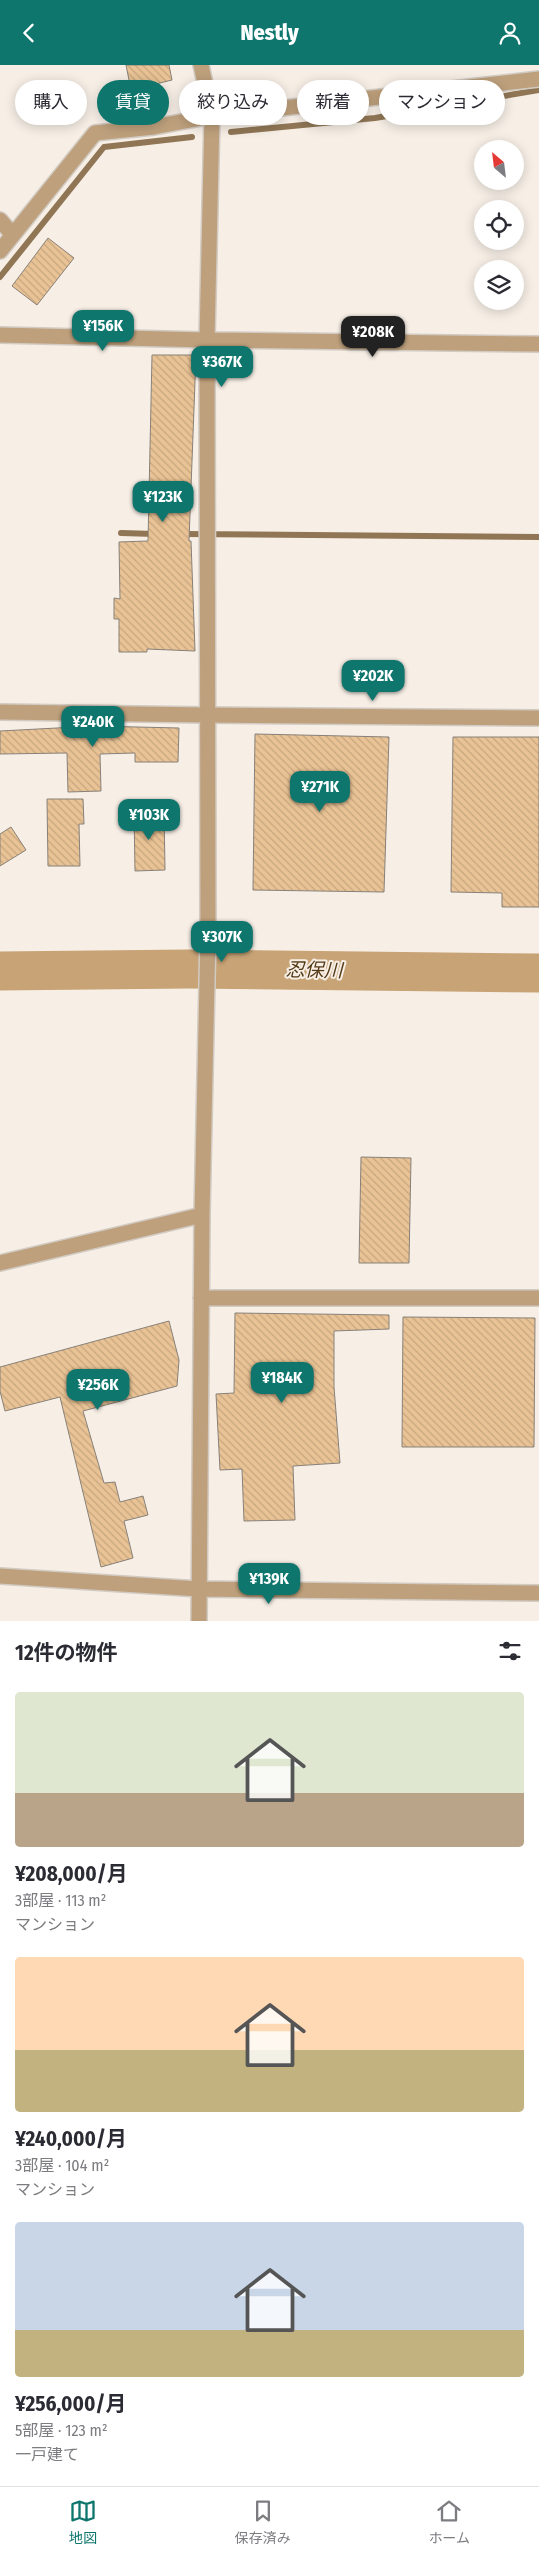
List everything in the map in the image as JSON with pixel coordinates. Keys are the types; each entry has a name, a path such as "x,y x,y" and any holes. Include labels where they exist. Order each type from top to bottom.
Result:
{"street":[{"path":"201,65 204,80"},
{"path":"287,108 539,79"},
{"path":"0,251 95,133 154,127 179,122"},
{"path":"199,1621 202,1215 208,935 207,341 212,125"},
{"path":"0,220 12,234"},
{"path":"0,335 207,341 539,345"},
{"path":"0,712 539,718"},
{"path":"0,1263 202,1215"},
{"path":"201,1298 539,1298"},
{"path":"0,1576 199,1589 539,1593"}],"building":[{"path":"126,65 169,65 172,80 169,81 129,80"},
{"path":"48,238 74,258 37,305 12,286"},
{"path":"152,355 196,355 189,541 191,541 195,651 147,649 147,652 119,652 119,619 114,619 114,598 120,599 119,542 148,541"},
{"path":"95,726 179,728 178,762 135,762 135,753 100,754 101,791 68,792 67,753 0,754 0,731"},
{"path":"255,734 389,737 384,892 253,890"},
{"path":"453,737 539,737 539,907 502,907 502,893 451,892"},
{"path":"47,799 83,799 84,824 79,824 80,866 48,866"},
{"path":"134,811 164,811 165,870 135,871"},
{"path":"11,827 26,850 0,866 0,834"},
{"path":"361,1157 411,1158 409,1263 359,1263"},
{"path":"235,1313 389,1315 389,1329 334,1331 334,1387 340,1463 293,1466 295,1520 244,1521 242,1469 220,1470 216,1394 234,1393"},
{"path":"403,1317 535,1318 534,1447 402,1447"},
{"path":"169,1321 179,1360 177,1386 83,1411 104,1483 115,1482 120,1502 143,1496 148,1515 124,1521 133,1558 101,1567 60,1397 5,1411 0,1391 0,1367"}],"waterway":[{"path":"231,132 375,118 539,90"},
{"path":"0,277 104,147 192,137"},
{"path":"121,533 155,534"},
{"path":"182,534 539,537"},
{"name":"忍保川","path":"0,971 189,969 539,973"}]}
